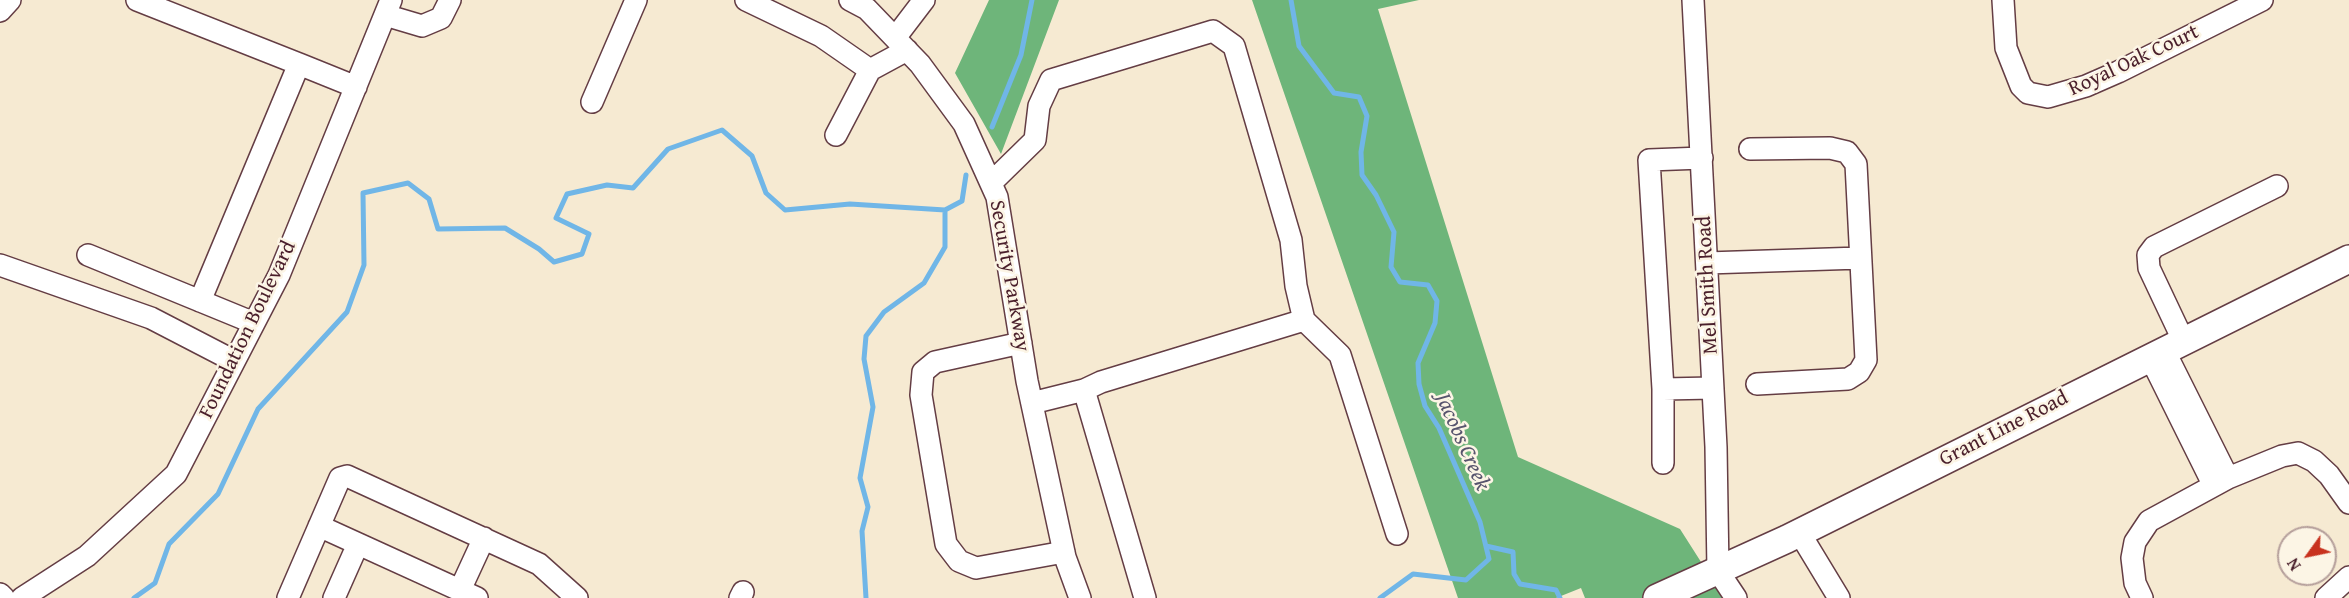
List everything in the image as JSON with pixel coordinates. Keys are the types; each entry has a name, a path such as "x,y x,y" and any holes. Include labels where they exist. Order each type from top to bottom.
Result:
{"main road":[{"name":"Grant Line Road","path":"1658,598 1799,532 2166,349 2347,265"}],"street":[{"path":"0,11 10,0"},
{"path":"137,0 356,87"},
{"path":"388,7 422,26 441,18 450,0"},
{"path":"592,102 636,0"},
{"path":"746,0 820,36 870,70"},
{"name":"Security Parkway","path":"850,0 867,9 921,64 963,124 997,197 1032,403 1064,552 1080,598"},
{"path":"836,135 870,70 901,44 924,0"},
{"name":"Mel Smith Road","path":"1693,0 1713,388 1718,571"},
{"name":"Royal Oak Court","path":"2004,0 2006,48 2020,86 2028,93 2048,97 2108,76 2262,0"},
{"name":"Foundation Boulevard","path":"22,598 87,556 176,474 279,275 388,7"},
{"path":"991,183 1035,140 1039,106 1051,80 1213,31 1234,46 1291,240 1296,286 1304,320 1340,355 1397,534"},
{"path":"200,301 299,64"},
{"path":"1750,149 1830,148 1847,152 1856,164 1866,360 1858,372 1848,379 1757,384"},
{"path":"1663,463 1663,388 1649,160 1702,158"},
{"path":"2221,481 2166,349 2148,255 2154,247 2277,186"},
{"path":"88,255 254,323"},
{"path":"1707,263 1860,258"},
{"path":"0,265 151,318 234,361"},
{"path":"1032,403 1084,390 1101,382 1304,320"},
{"path":"1021,343 935,362 923,372 921,394 946,544 959,561 976,568 1064,552"},
{"path":"1663,388 1713,388"},
{"path":"1084,390 1145,598"},
{"path":"2142,598 2135,583 2132,558 2135,542 2149,521 2221,481 2282,456 2298,453 2314,461 2329,475 2349,503"},
{"path":"288,598 340,478 347,476 539,564 557,577 577,598"},
{"path":"319,526 469,594 484,538"},
{"path":"1799,532 1839,598"},
{"path":"334,598 358,544"},
{"path":"1718,571 1736,598"},
{"path":"2326,598 2349,577"},
{"path":"0,594 4,598"}],"green space":[{"path":"989,0 1059,0 1001,154 955,73"},
{"path":"1252,0 1419,0 1378,9 1518,457 1680,529 1724,598 1585,598 1581,588 1556,598 1458,598"}],"waterway":[{"path":"992,127 1021,55 1032,0"},
{"name":"Jacobs Creek","path":"1291,0 1299,46 1334,93 1359,97 1367,116 1361,152 1362,175 1376,195 1394,232 1391,267 1400,282 1428,285 1437,301 1435,323 1418,363 1419,384 1425,406 1439,428 1480,522 1489,559 1466,580 1413,574 1380,598"},
{"path":"134,598 155,583 169,544 218,494 258,409 347,312 364,265 363,193 408,183 429,199 438,229 505,228 539,249 554,262 582,254 589,234 556,218 567,194 607,185 633,188 668,149 722,130 752,156 766,193 785,210 850,204 945,210 962,201 966,175"},
{"path":"866,598 862,531 868,507 860,478 873,407 864,359 866,336 884,312 924,283 945,247 945,210"},
{"path":"1486,546 1513,552 1514,574 1520,584 1556,590 1560,598"}]}
